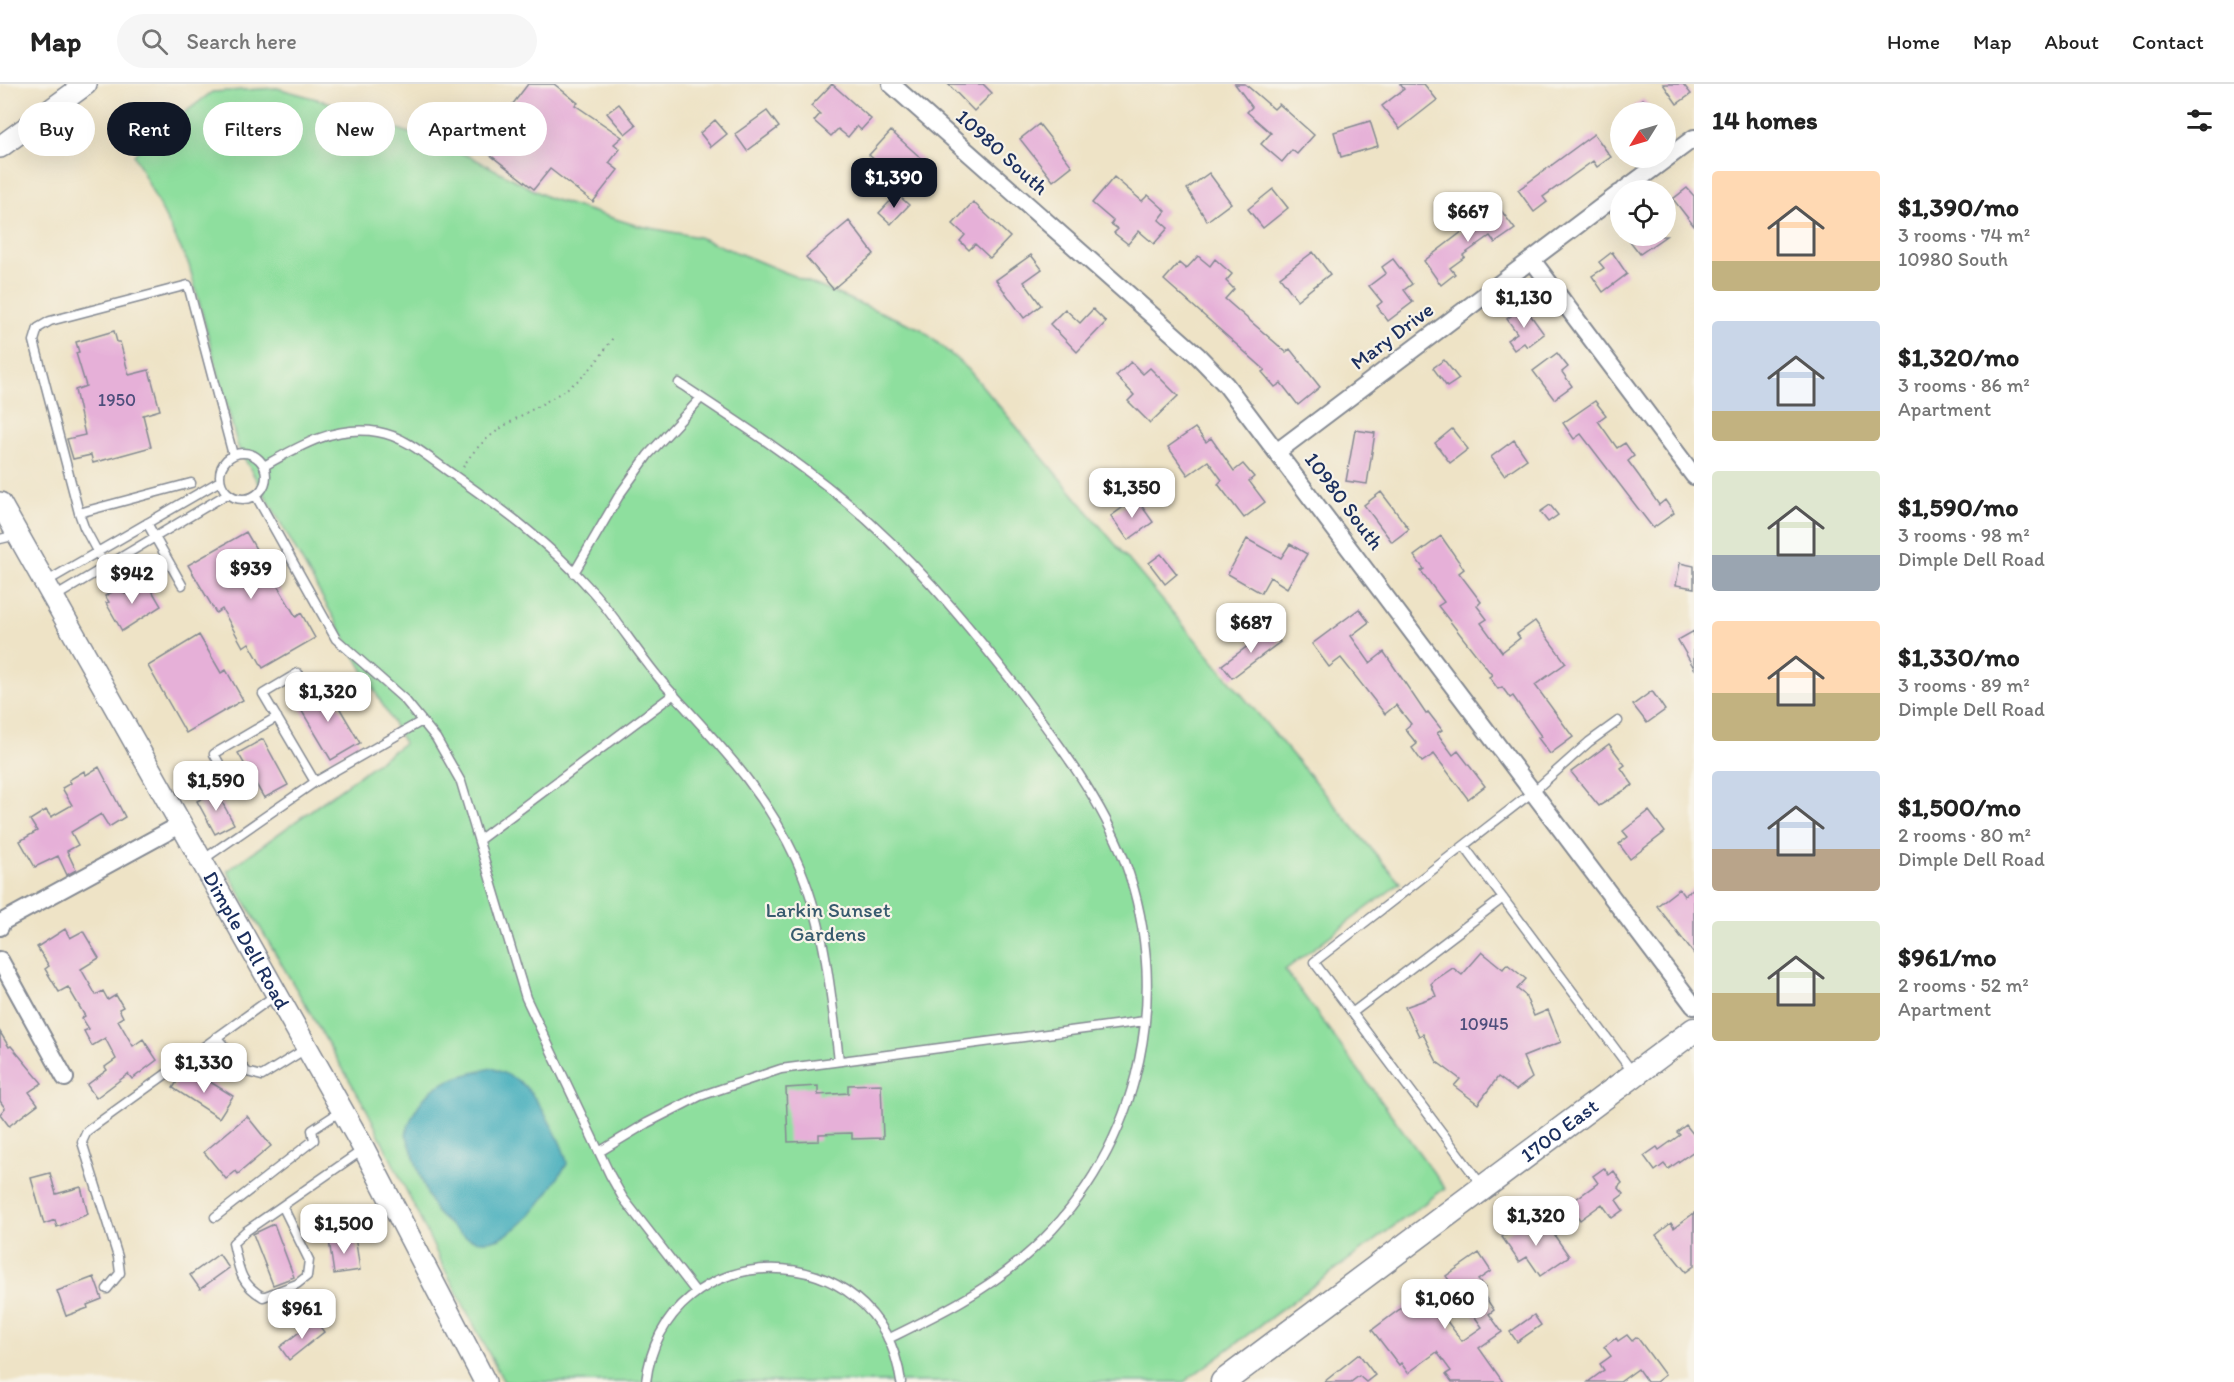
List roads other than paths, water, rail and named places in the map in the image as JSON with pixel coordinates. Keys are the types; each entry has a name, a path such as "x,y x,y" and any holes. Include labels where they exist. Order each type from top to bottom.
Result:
{"main road":[{"name":"1700 East","path":"1230,1380 1694,1030"}],"street":[{"path":"0,147 86,84"},
{"name":"10980 South","path":"891,84 1198,356 1248,410 1694,1006"},
{"path":"1637,180 1694,138"},
{"name":"Mary Drive","path":"1278,450 1610,201"},
{"path":"1532,260 1694,476"},
{"name":"Dimple Dell Road","path":"0,503 9,537 48,590 277,994 364,1149 485,1382"},
{"path":"0,927 2,922 180,825"},
{"path":"0,960 65,1078"}],"lane":[{"path":"105,566 79,513 34,341 38,328 50,321 188,285 233,455"},
{"path":"679,383 771,443 846,501 920,572 973,631 1029,705 1100,809 1124,861 1139,915 1148,976 1145,1021 1138,1071 1123,1119 1107,1152 1072,1207 1023,1259 963,1301 888,1339"},
{"path":"574,573 620,494 648,455 701,398"},
{"path":"264,466 319,437 340,432 381,432 403,441 457,477 532,534 591,589 674,694 750,780 797,861 825,952 839,1061"},
{"path":"248,454 264,466 265,484 256,496 241,500 227,494 220,481 222,465 233,455 248,454"},
{"path":"48,590 98,551 220,481"},
{"path":"79,513 191,483"},
{"path":"48,590 105,566 227,494"},
{"path":"195,495 202,509"},
{"path":"256,496 336,639 405,700 450,759 461,782 526,998 623,1198 696,1292"},
{"path":"147,523 182,585"},
{"path":"297,673 263,694 315,782"},
{"path":"478,840 674,694"},
{"path":"229,781 214,754 277,717"},
{"path":"201,861 315,782 422,721"},
{"path":"1483,1187 1314,962 1534,791 1589,742 1618,721"},
{"path":"1464,846 1634,1074"},
{"path":"1353,1013 1503,898"},
{"path":"107,1289 115,1283 120,1273 118,1257 82,1142 87,1131 277,994"},
{"path":"599,1152 673,1108 740,1081 781,1069 1145,1021"},
{"path":"216,1037 247,1072 262,1076 307,1048"},
{"path":"215,1218 314,1140 312,1130 342,1110"},
{"path":"283,1207 309,1260 308,1275 297,1284 263,1297 250,1290 240,1275 233,1243 246,1231 364,1149"},
{"path":"646,1382 653,1348 664,1328 696,1292 721,1278 746,1270 778,1267 801,1270 826,1278 849,1291 871,1313 888,1339 901,1382"}],"water":[{"path":"492,1068 517,1080 532,1095 555,1132 567,1164 546,1195 519,1225 504,1236 488,1241 471,1239 453,1228 438,1214 427,1194 406,1134 412,1118 427,1094 448,1081"}],"park label":[{"name":"Larkin Sunset Gardens","path":"828,922"}]}
